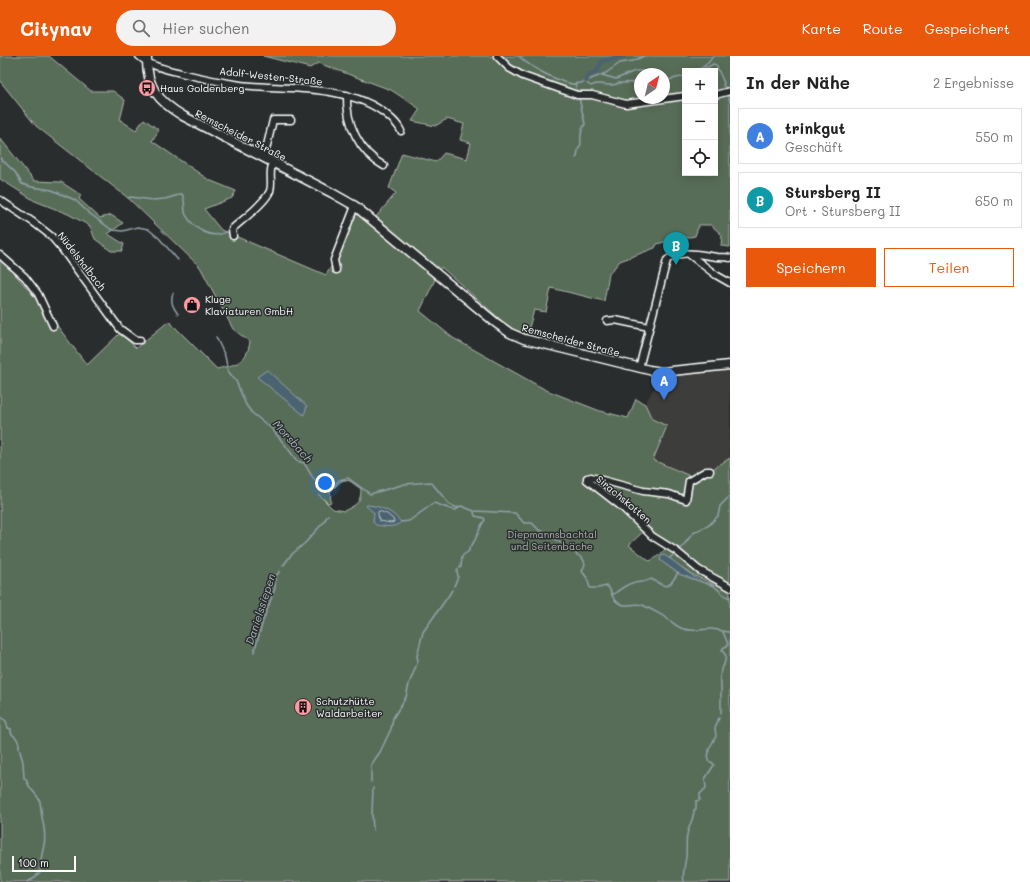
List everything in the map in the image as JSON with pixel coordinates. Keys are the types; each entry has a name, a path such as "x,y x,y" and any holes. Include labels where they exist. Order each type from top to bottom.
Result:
{"main road":[{"name":"Remscheider Straße","path":"147,59 148,76 151,85 156,94 166,105 183,116 355,206 510,333 524,339 639,368 662,372 730,365"}],"street":[{"name":"Adolf-Westen-Straße","path":"139,56 147,59 150,64 159,67 218,81 347,95 366,102 380,110 399,125 401,131"},
{"path":"497,56 506,65 523,76 576,95 592,95 626,104 682,96"},
{"path":"718,94 730,91"},
{"path":"347,95 348,112 354,134 364,149 375,161 384,166"},
{"path":"264,158 272,120 291,120"},
{"path":"233,236 232,229 254,211 270,190 270,168 273,163"},
{"name":"Nüdelshalbach","path":"0,200 51,236 120,329 135,340 140,340"},
{"path":"336,270 334,260 355,206"},
{"path":"639,368 667,260 676,255 689,254 702,254 730,258"},
{"path":"689,254 716,275 730,283"},
{"path":"0,255 22,273 30,283 38,294 53,326"},
{"path":"607,321 615,320 650,327"},
{"name":"Sirachskotten","path":"710,471 706,471 689,481 686,500 669,494 643,491 591,477 587,478 587,480 623,508 652,536 676,551 699,570 730,587"}],"shaded area":[{"path":"730,366 730,458 697,479 653,460 652,419 645,404 662,374"}],"green space":[{"name":"Diepmannsbachtal und Seitenbäche","path":"0,56 49,56 91,91 113,91 125,100 120,120 136,130 144,119 159,130 152,141 209,180 236,191 232,198 204,209 221,230 326,275 334,262 356,212 370,224 396,193 389,188 402,153 436,162 444,153 467,159 471,143 460,140 464,124 447,119 435,126 412,121 420,109 391,90 318,63 310,68 263,56 730,56 730,247 721,246 722,235 711,225 699,225 695,236 657,244 655,248 620,261 609,274 604,301 551,288 546,312 534,310 527,335 511,329 441,267 420,311 453,338 546,390 600,411 628,418 636,399 645,404 652,419 667,426 653,460 697,479 730,458 730,882 0,882 0,259 35,297 87,365 120,333 136,348 169,321 217,369 235,364 243,359 246,355 250,342 233,329 200,267 128,198 36,126 0,81","holes":["344,480 350,481 361,489 359,501 344,511 333,509 318,494 328,503 331,502 330,492","646,529 668,547 657,557 649,561 629,545","670,558 672,561 695,576 714,585 713,586 679,574 660,560"]},
{"path":"0,138 34,181 61,182 81,195 79,199 100,218 111,215 123,223 108,234 124,244 122,251 111,251 95,239 90,226 68,214 35,201 0,179"}],"water":[{"path":"267,370 307,406 304,415 257,377"},
{"path":"366,506 386,510 401,522 395,526 376,525 373,522 374,513"},
{"path":"664,555 694,577 714,585 713,586 679,574 661,561 661,556"}],"waterway":[{"path":"519,56 529,65 544,73 572,84 585,82 606,73 620,63 633,61 644,56"},
{"path":"586,81 589,74 593,74 598,70 602,61 624,56"},
{"path":"701,68 708,63 713,56"},
{"path":"704,67 708,67 713,64 716,65 724,83 723,85 727,90"},
{"path":"602,75 616,79 634,71"},
{"path":"670,80 682,77"},
{"path":"585,82 591,86 594,84 615,85 619,83 634,83"},
{"path":"575,84 578,93"},
{"path":"728,95 730,102"},
{"path":"576,158 581,144 581,136 585,124 579,98"},
{"name":"Morsbach","path":"0,158 15,172 22,184 52,190 75,200 89,213 112,230 123,231 138,227 148,229 159,238 178,260"},
{"path":"128,198 131,197 152,200 165,199 182,194 186,215 189,220 199,229 216,235 228,230"},
{"name":"Morsbach","path":"173,293 172,304 178,314"},
{"name":"Morsbach","path":"216,337 225,356 228,371 236,381 246,405 252,413 271,428 297,461 304,463 314,479 320,485 331,489 339,480 348,478 370,494 405,484 431,482 449,504 457,508 461,506 474,511 515,513 524,523 532,523 539,530 545,532 548,536 552,537 583,559 585,564 582,571 587,578 590,588 607,586 610,589 614,599 621,604 642,605 664,617 678,627 687,630 712,629 730,632"},
{"path":"680,550 693,533 709,525 718,516 720,506 730,496"},
{"path":"401,522 409,521 434,503 453,510 459,508"},
{"path":"454,586 458,577 457,570 461,567 462,556 469,551 469,548 474,542 485,520 484,518 475,516 474,512"},
{"name":"Danielssiepen","path":"283,566 291,555 305,543 323,523 328,515"},
{"path":"670,558 675,553"},
{"name":"Danielssiepen","path":"254,652 275,588 276,576 280,571"},
{"path":"612,595 629,584 644,582 651,579 667,586 678,573"},
{"path":"714,586 730,598"},
{"path":"371,782 371,765 380,752 391,729 393,718 406,697 409,684 418,661 417,656 423,632 452,590"},
{"path":"721,713 720,678 721,669 724,665 726,656 722,650 728,644 723,632"},
{"path":"0,717 6,721 8,728 11,729 11,733 17,739 23,762 24,778 39,799 44,827 45,838 40,872 33,879 27,882"},
{"path":"684,882 683,872 686,857 687,834 693,818 694,810 696,809 696,801 700,800 700,794 706,788 705,779 714,765 708,761 709,749 716,736 715,728 719,718"},
{"path":"373,788 373,830"}],"place":[{"name":"Haus Goldenberg","path":"147,88"},
{"name":"Stursberg II","path":"676,265"},
{"name":"Kluge Klaviaturen GmbH","path":"192,305"},
{"name":"trinkgut","path":"664,400"},
{"name":"Schutzhütte Waldarbeiter","path":"303,707"}]}
